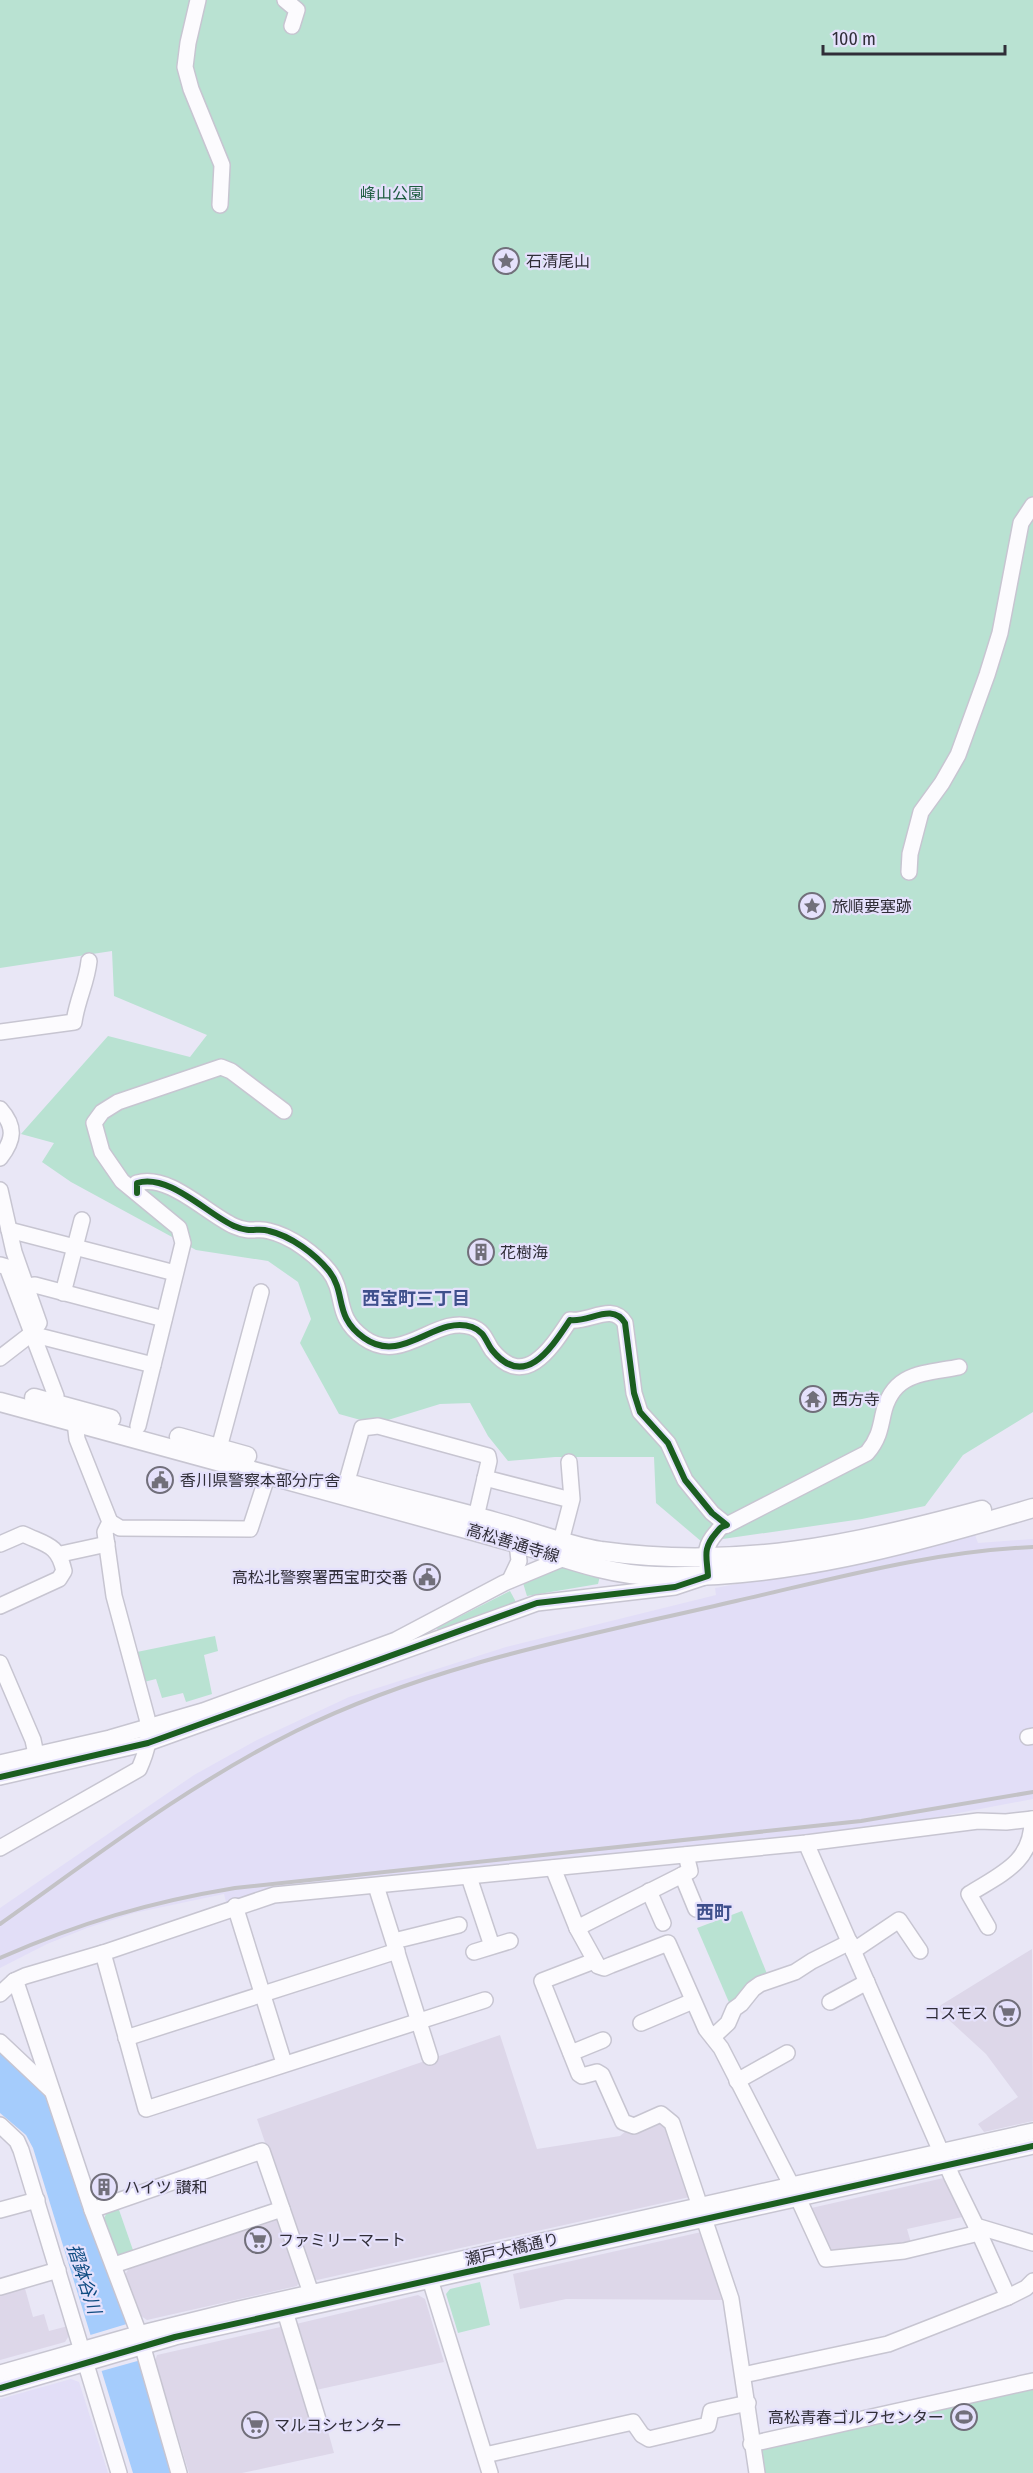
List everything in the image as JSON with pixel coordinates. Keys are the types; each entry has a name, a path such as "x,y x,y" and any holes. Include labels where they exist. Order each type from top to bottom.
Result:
{"main road":[{"name":"高松善通寺線","path":"0,1389 219,1448 517,1544 563,1550 598,1550 707,1568 752,1572 830,1559 950,1532 1033,1508"},
{"name":"高松善通寺線","path":"0,1402 268,1474 476,1517 563,1550 596,1569 623,1574 707,1568 751,1557 828,1547 947,1519 1033,1495"}],"street":[{"path":"198,0 188,43 186,67 191,89 222,165 220,205"},
{"path":"285,0 297,10 292,26"},
{"path":"909,872 910,854 921,812 942,783 958,755 987,675 1000,633 1021,524 1033,505"},
{"path":"0,1032 74,1022 76,1004 87,978 89,961"},
{"path":"138,1426 183,1243 179,1228 122,1181 102,1152 94,1123 102,1112 118,1102 221,1067 231,1071 284,1111"},
{"path":"0,1109 12,1134 11,1144 0,1158"},
{"path":"137,1193 137,1183 148,1180 173,1188 232,1225 249,1232 267,1230 289,1238 331,1273 341,1311 349,1326 366,1340 387,1346 405,1345 452,1324 471,1327 484,1333 490,1348 501,1360 513,1365 525,1366 537,1362 548,1353 570,1320 613,1313 621,1316 625,1323 634,1393 640,1412 668,1443 685,1480 712,1513 727,1525"},
{"path":"0,1190 14,1251 39,1323 31,1334 0,1358"},
{"path":"63,1293 82,1220"},
{"path":"9,1230 175,1274"},
{"path":"0,1265 7,1267 31,1334 57,1396 55,1404"},
{"path":"27,1286 35,1285 164,1319"},
{"path":"219,1448 261,1292"},
{"path":"31,1334 153,1365"},
{"path":"0,1777 37,1762 149,1735 537,1603 675,1587 707,1568 705,1549 709,1539 720,1527 867,1453 877,1441 884,1410 892,1389 909,1376 959,1367"},
{"path":"75,1422 77,1439 110,1522 120,1528 250,1529 268,1474"},
{"path":"345,1489 362,1428 373,1425 485,1454 489,1461 476,1517"},
{"path":"149,1735 203,1711 396,1640 563,1550 571,1500 569,1462"},
{"path":"485,1478 571,1500"},
{"path":"0,1848 139,1769 149,1735 114,1596 105,1532 110,1522"},
{"path":"0,1544 23,1534 61,1554 64,1570 59,1579 0,1606"},
{"path":"61,1554 107,1544"},
{"path":"510,1580 519,1561 517,1544"},
{"path":"0,1663 33,1740 37,1762"},
{"path":"0,1763 37,1762"},
{"path":"0,1994 14,1981 25,1976 103,1953 235,1906 274,1895 806,1844 978,1821 1006,1822 1033,1819 1033,1832 1029,1847 1012,1867 969,1894 988,1927"},
{"path":"806,1844 1008,2297"},
{"path":"578,1928 690,1871 686,1855"},
{"path":"553,1868 578,1928 598,1966 604,1968 668,1943 706,2029 713,2037 795,2192 826,2259 904,2251 977,2229 1033,2243"},
{"path":"682,1875 696,1909"},
{"path":"469,1877 492,1946"},
{"path":"376,1886 430,2057"},
{"path":"649,1891 663,1923"},
{"path":"235,1906 284,2063"},
{"path":"713,2037 728,2023 734,2009 760,1984 795,1972 812,1961 851,1946 899,1920 920,1951"},
{"path":"126,2038 262,1994 459,1925"},
{"path":"474,1952 510,1941"},
{"path":"103,1953 146,2109 485,2000"},
{"path":"594,1960 542,1981 579,2074 582,2076 597,2072 602,2075 623,2122 634,2126 661,2114 672,2123 731,2299 757,2473"},
{"path":"14,1981 92,2210 114,2265 179,2473"},
{"path":"830,2002 867,1982"},
{"path":"641,2023 693,2001"},
{"path":"571,2053 603,2040"},
{"path":"0,2042 54,2093"},
{"path":"737,2081 787,2053"},
{"path":"0,2125 17,2141 21,2150 58,2270 88,2356 119,2473"},
{"name":"瀬戸大橋通り","path":"945,2159 1033,2131"},
{"name":"瀬戸大橋通り","path":"0,2388 88,2356 138,2341 175,2337 284,2307 945,2159 1033,2146"},
{"path":"92,2210 262,2151 311,2293"},
{"path":"0,2210 37,2200"},
{"path":"114,2265 282,2209"},
{"path":"0,2287 58,2270"},
{"path":"428,2275 490,2473"},
{"name":"瀬戸大橋通り","path":"284,2307 311,2293 428,2275"},
{"path":"743,2375 888,2344 1008,2297 1026,2288 1033,2281"},
{"path":"284,2307 319,2423"},
{"name":"瀬戸大橋通り","path":"0,2373 88,2356"},
{"path":"751,2444 1033,2381"},
{"path":"485,2455 633,2422 642,2435 648,2439 708,2425 711,2411 748,2403"}],"shaded area":[{"path":"975,1535 978,1543 1033,1539 1033,1799 901,1824 273,1890 227,1906 224,1894 134,1913 87,1928 47,1944 0,1968 0,1908 194,1775 257,1740 349,1697 506,1647 716,1595 715,1588 841,1565"},
{"path":"1032,1949 1033,2121 984,2132 978,2124 1018,2097 986,2054 938,2010 941,2005"},
{"path":"500,2035 537,2149 620,2136 626,2131 651,2122 668,2122 694,2196 317,2280 311,2277 257,2119"},
{"path":"948,2177 967,2216 907,2229 912,2246 831,2256 807,2209"},
{"path":"271,2217 281,2221 301,2278 297,2286 147,2320 141,2316 125,2275 130,2266"},
{"path":"706,2231 728,2300 566,2299 520,2309 513,2274"},
{"path":"24,2285 33,2317 44,2314 49,2331 68,2326 70,2334 65,2342 0,2360 0,2292"},
{"path":"418,2295 425,2299 444,2362 316,2390 296,2324"},
{"path":"285,2326 326,2424 334,2453 242,2473 189,2473 155,2361 157,2355"},
{"path":"71,2379 79,2382 108,2473 0,2473 0,2399"}],"green space":[{"name":"峰山公園","path":"0,0 1033,0 1033,1412 963,1455 925,1506 862,1519 702,1542 656,1503 654,1457 555,1457 508,1461 488,1436 470,1403 440,1404 375,1424 339,1414 300,1343 311,1319 298,1282 268,1261 196,1250 71,1182 42,1162 54,1143 21,1134 108,1036 190,1057 207,1035 114,996 112,951 0,968"},
{"path":"562,1566 600,1576 598,1584 527,1596 523,1583"},
{"path":"510,1591 516,1602 438,1631 437,1628"},
{"path":"215,1636 218,1651 204,1655 212,1694 186,1702 183,1693 162,1698 156,1679 140,1683 132,1653"},
{"path":"742,1911 769,1979 731,2007 697,1928"},
{"path":"118,2207 134,2253 125,2257 116,2253 104,2218 108,2211"},
{"path":"480,2282 490,2325 458,2333 446,2294 450,2289"},
{"name":"高松青春ゴルフセンター","path":"1033,2387 1033,2473 764,2473 758,2446"}],"water":[{"name":"摺鉢谷川","path":"0,2051 49,2094 126,2320 174,2473 133,2473 33,2148 26,2135 0,2113"}],"pier":[{"path":"130,2323 141,2360 98,2372 87,2336"}],"railway":[{"path":"0,1924 144,1822 218,1774 296,1731 348,1707 402,1687 511,1654 846,1575 958,1554 1033,1547"},
{"path":"0,1958 58,1934 115,1915 235,1888 861,1821 1033,1792"}],"cycle path":[{"path":"0,1777 148,1743 537,1603 675,1587 708,1576 707,1549 719,1529 727,1525 712,1513 685,1480 668,1443 640,1412 634,1393 625,1323 620,1317 607,1314 570,1320 546,1352 526,1366 504,1362 492,1350 480,1331 459,1325 445,1327 406,1343 392,1346 378,1345 354,1330 344,1313 338,1288 329,1271 317,1258 294,1241 277,1233 245,1230 234,1226 187,1196 162,1184 149,1181 137,1183 137,1193"},
{"path":"0,2388 175,2337 1033,2146"}],"place":[{"name":"石清尾山","path":"506,261"},
{"name":"旅順要塞跡","path":"812,906"},
{"name":"花樹海","path":"481,1252"},
{"name":"西方寺","path":"813,1399"},
{"name":"香川県警察本部分庁舎","path":"160,1480"},
{"name":"高松北警察署西宝町交番","path":"427,1577"},
{"name":"コスモス","path":"1007,2013"},
{"name":"ハイツ 讃和","path":"104,2187"},
{"name":"ファミリーマート","path":"258,2240"},
{"name":"高松青春ゴルフセンター","path":"964,2417"},
{"name":"マルヨシセンター","path":"255,2425"}],"district":[{"name":"西宝町三丁目","path":"416,1299"},
{"name":"西町","path":"714,1913"}]}
